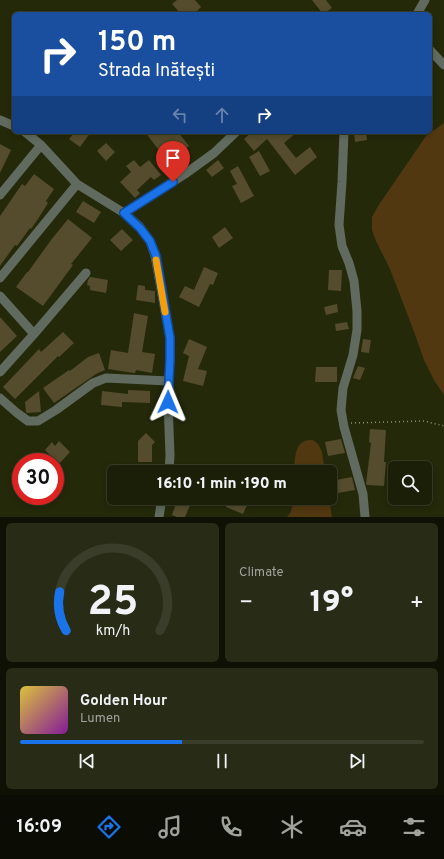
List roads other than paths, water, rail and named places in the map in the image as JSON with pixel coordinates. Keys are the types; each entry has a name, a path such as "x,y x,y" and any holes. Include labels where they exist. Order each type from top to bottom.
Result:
{"street":[{"path":"418,12 425,0"},
{"path":"432,52 444,65"},
{"path":"0,120 12,125"},
{"path":"27,134 41,145 76,184 124,213 140,228 150,241 156,256 170,338 168,381 169,465"},
{"path":"124,213 185,174 214,153 234,134"},
{"path":"344,134 339,225 342,246 350,263 354,281 357,330 353,355 343,388 341,410 343,423 363,494 365,517"},
{"path":"0,195 41,145"},
{"path":"0,278 76,184"},
{"path":"0,372 86,273"},
{"path":"0,296 34,334"},
{"path":"0,398 28,421 38,421 93,383 106,378 168,381"},
{"path":"160,517 161,505"}]}
